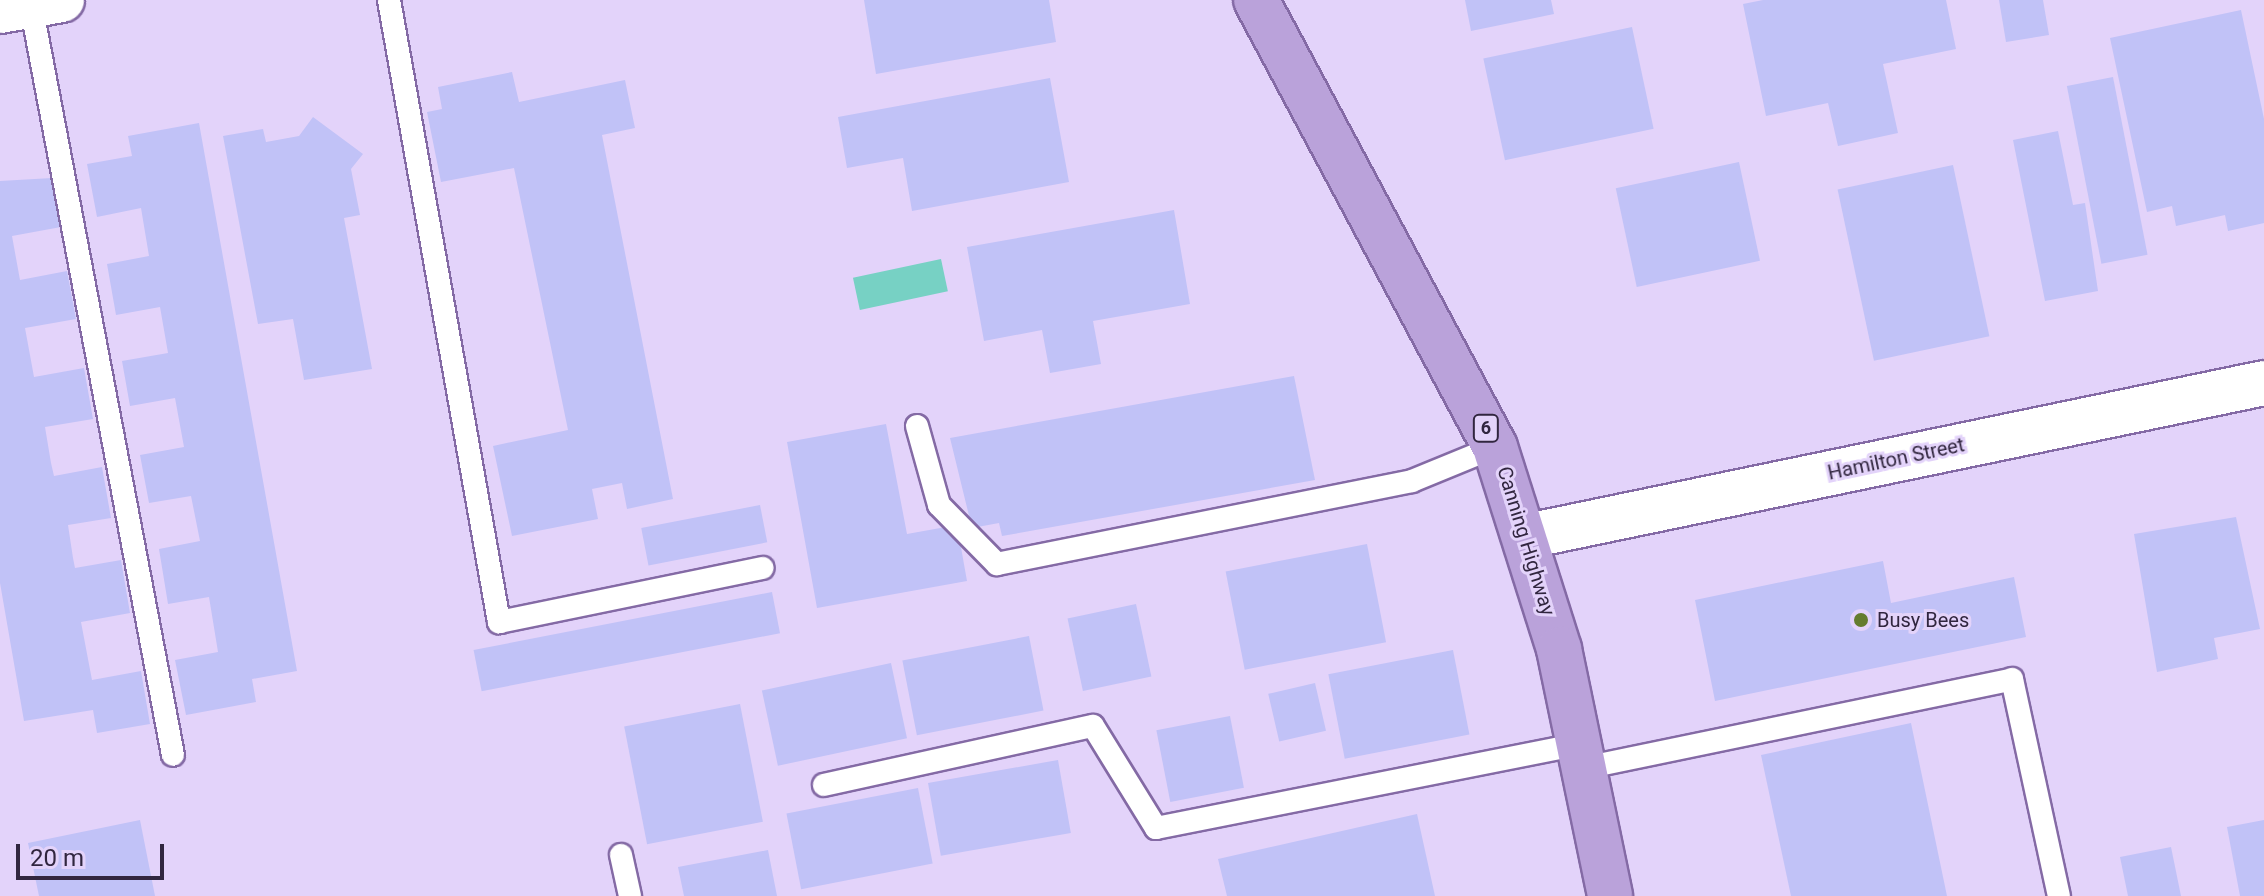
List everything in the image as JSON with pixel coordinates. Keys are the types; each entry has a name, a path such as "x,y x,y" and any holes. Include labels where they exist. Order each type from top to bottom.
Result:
{"highway":[{"name":"Canning Highway","path":"1256,0 1495,447 1528,536 1581,756 1610,896"}],"street":[{"name":"Hamilton Street","path":"1528,536 2264,383"}],"lane":[{"path":"389,0 499,622 763,568"},
{"path":"31,5 173,755"},
{"path":"917,426 939,505 997,564 1412,481 1495,447"},
{"path":"824,785 1093,726 1156,828 2012,679 2059,896"},
{"path":"621,855 630,896"}],"shaded area":[{"path":"941,259 948,291 860,310 853,278"}],"building":[{"path":"864,0 1049,0 1056,42 876,74"},
{"path":"1465,0 1551,0 1554,14 1471,31"},
{"path":"1763,0 1946,0 1956,49 1883,64 1898,133 1838,146 1828,103 1766,116 1743,4"},
{"path":"1999,0 2043,0 2049,35 2006,42"},
{"path":"2241,10 2264,119 2264,223 2228,231 2225,215 2176,226 2172,206 2147,212 2110,38"},
{"path":"1632,27 1654,129 1505,160 1483,59"},
{"path":"512,72 519,102 625,80 635,128 602,135 673,499 627,509 622,483 592,489 598,519 512,536 493,446 568,430 514,168 441,182 427,112 442,109 438,87"},
{"path":"2113,77 2148,255 2101,264 2067,86"},
{"path":"1050,78 1069,182 912,211 903,158 847,168 838,117"},
{"path":"313,117 363,154 351,169 360,215 344,218 372,369 304,380 293,319 258,324 223,136 263,129 266,142 299,136"},
{"path":"199,123 297,671 252,679 256,702 186,715 175,660 218,652 209,597 168,604 159,549 200,541 191,496 149,503 140,455 184,447 175,398 130,406 122,361 168,353 160,307 116,315 107,264 149,256 141,208 97,217 87,164 132,156 128,136"},
{"path":"2058,131 2073,205 2085,203 2098,291 2045,301 2013,140"},
{"path":"1739,162 1760,261 1637,287 1616,188"},
{"path":"1953,165 1989,336 1874,361 1838,190"},
{"path":"52,178 61,227 12,236 20,280 67,271 76,319 25,328 34,377 84,368 93,419 45,427 51,463 54,476 102,467 111,518 68,525 73,558 75,568 121,560 130,613 81,622 92,680 141,671 150,724 97,733 93,710 24,721 0,583 0,181"},
{"path":"1174,210 1190,304 1093,321 1101,364 1050,373 1042,330 984,341 967,247"},
{"path":"1294,376 1315,480 1002,536 999,523 972,528 950,438"},
{"path":"886,424 907,534 957,525 967,581 817,608 787,442"},
{"path":"760,505 767,542 648,565 641,528"},
{"path":"2236,517 2260,629 2214,638 2218,659 2157,672 2134,534"},
{"path":"1367,544 1386,642 1245,670 1226,571"},
{"name":"Busy Bees","path":"1883,561 1891,603 2014,577 2026,637 1715,701 1695,600"},
{"path":"772,592 780,633 482,691 474,650"},
{"path":"1136,604 1151,676 1083,691 1068,619"},
{"path":"1029,636 1044,711 917,735 902,661"},
{"path":"1453,650 1469,734 1345,759 1328,674"},
{"path":"891,663 907,738 778,766 762,690"},
{"path":"1315,683 1326,731 1279,742 1268,694"},
{"path":"740,704 763,822 647,844 624,727"},
{"path":"1230,716 1244,788 1170,802 1156,730"},
{"path":"1911,723 1947,896 1791,896 1761,755"},
{"path":"1058,760 1071,833 941,856 928,783"},
{"path":"918,788 933,864 801,889 786,814"},
{"path":"1417,814 1435,896 1227,896 1218,859"},
{"path":"140,820 155,896 39,896 28,843"},
{"path":"2264,820 2264,896 2240,896 2227,827"},
{"path":"2171,847 2181,896 2128,896 2120,857"},
{"path":"768,850 777,896 684,896 678,867"}],"place":[{"name":"Busy Bees","path":"1861,620"}]}
